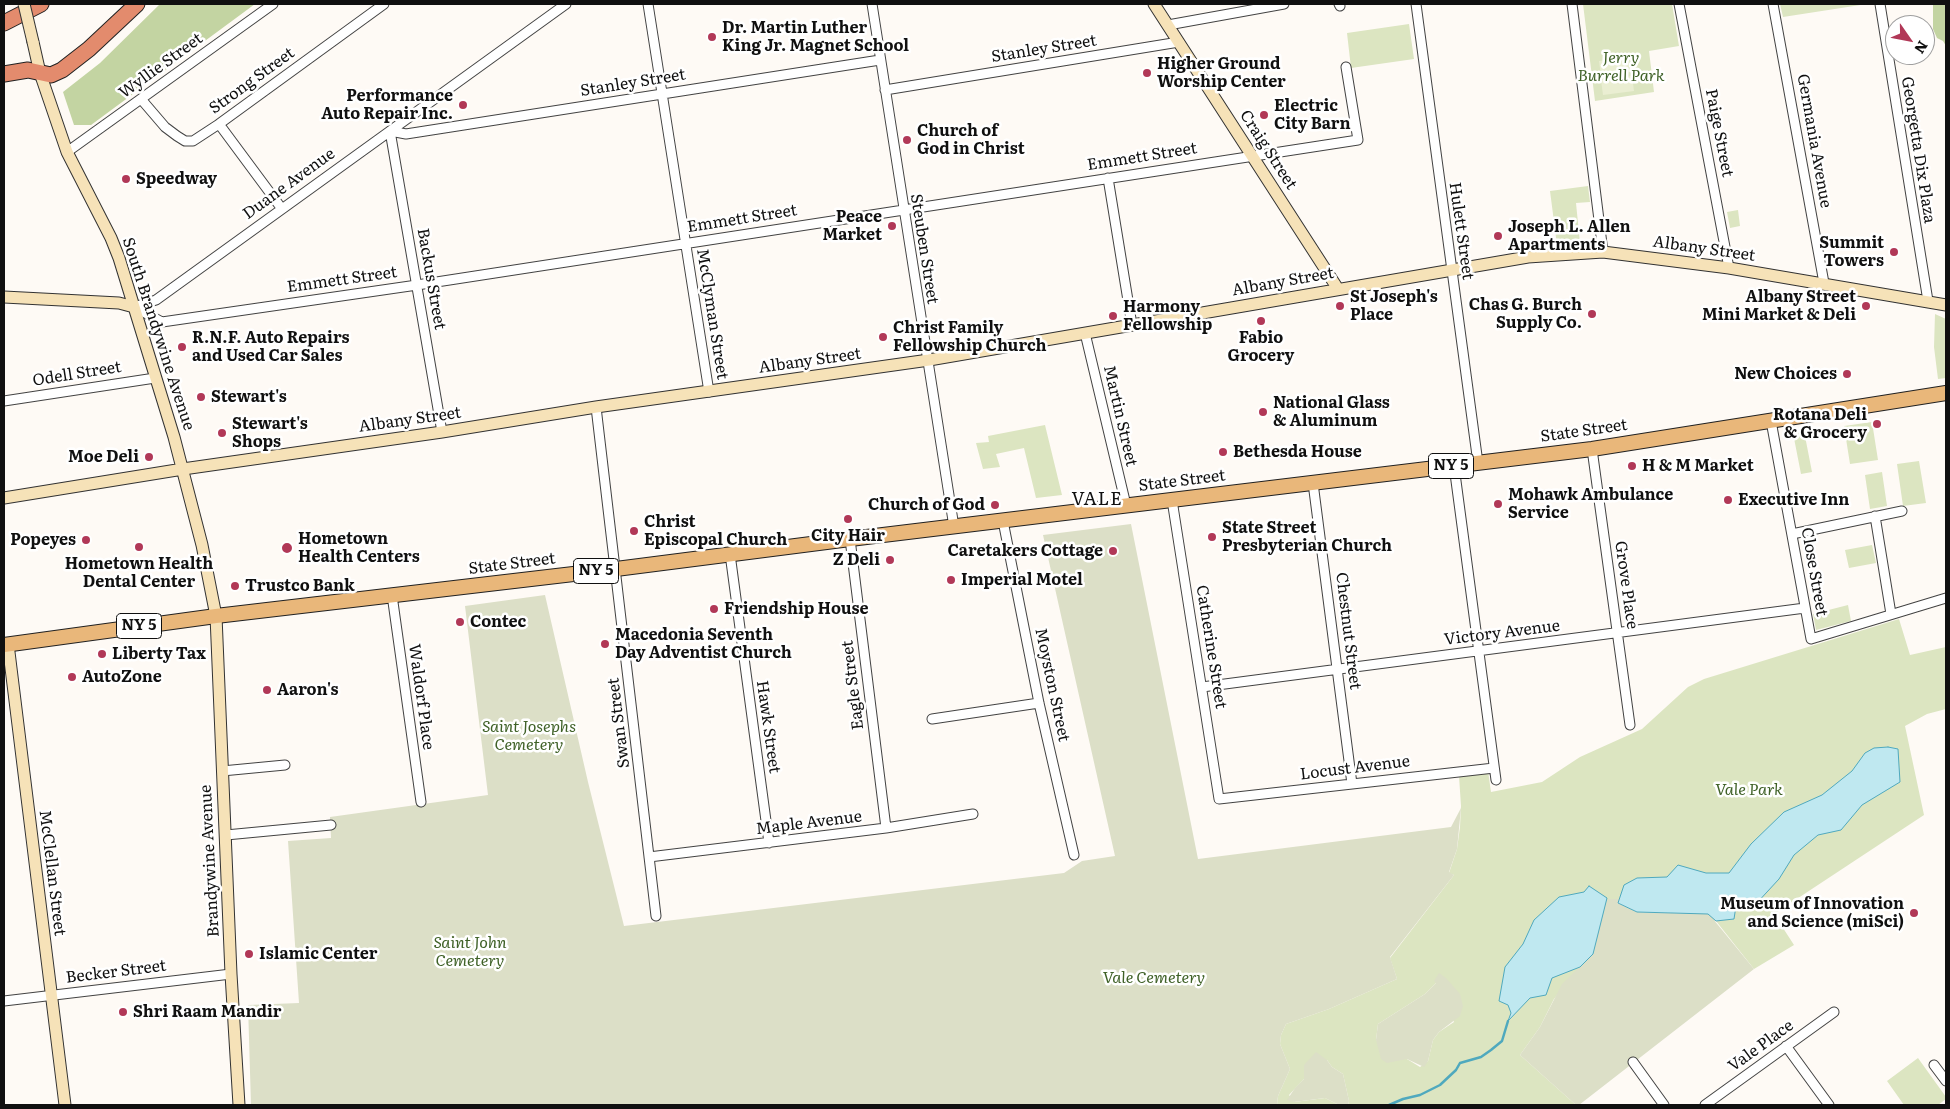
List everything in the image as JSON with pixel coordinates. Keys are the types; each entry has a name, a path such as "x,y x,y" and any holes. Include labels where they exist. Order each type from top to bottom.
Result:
{"highway":[{"path":"4,23 41,4"},
{"path":"4,74 28,70 52,75 71,63 137,4"}],"main road":[{"name":"State Street","path":"6,644 216,616 616,569 1592,449 1946,393"}],"street":[{"name":"South Brandywine Avenue","path":"24,4 40,73 67,152 111,238 134,307 183,469 202,544 216,616"},
{"name":"Wyllie Street","path":"67,152 273,4"},
{"name":"Strong Street","path":"141,99 165,127 186,141 193,141 384,4"},
{"name":"Duane Avenue","path":"4,297 119,303 134,307 156,300 566,4"},
{"name":"McClyman Street","path":"648,4 684,243 709,392"},
{"name":"Steuben Street","path":"872,4 924,348 929,360 954,527"},
{"name":"Craig Street","path":"1154,4 1338,289"},
{"path":"1168,25 1284,4"},
{"name":"Hulett Street","path":"1416,4 1478,463"},
{"path":"1572,4 1603,252"},
{"name":"Paige Street","path":"1679,4 1729,268"},
{"name":"Germania Avenue","path":"1773,4 1824,283"},
{"name":"Georgetta Dix Plaza","path":"1880,4 1928,301"},
{"name":"Stanley Street","path":"885,90 1179,42"},
{"name":"Stanley Street","path":"390,131 406,134 880,60"},
{"name":"Emmett Street","path":"134,307 162,322 417,285 1358,140 1346,67"},
{"path":"219,124 282,209"},
{"name":"Backus Street","path":"390,131 442,432"},
{"path":"1108,178 1132,326"},
{"name":"Albany Street","path":"4,498 596,407 929,360 1528,257 1603,252 1729,268 1946,305"},
{"name":"Martin Street","path":"1085,333 1126,505"},
{"name":"Odell Street","path":"4,401 155,378"},
{"name":"Swan Street","path":"596,407 656,916"},
{"name":"Close Street","path":"1771,422 1811,639 1891,614"},
{"name":"Grove Place","path":"1592,449 1630,725"},
{"path":"1454,466 1496,780"},
{"name":"Chestnut Street","path":"1313,483 1352,784"},
{"name":"Catherine Street","path":"1172,500 1219,799"},
{"path":"1792,534 1902,511"},
{"path":"1875,516 1891,614 1946,598"},
{"name":"Moyston Street","path":"1003,521 1039,704 1074,854"},
{"name":"Eagle Street","path":"850,539 886,828"},
{"name":"Hawk Street","path":"730,554 769,843"},
{"name":"Waldorf Place","path":"392,596 421,802"},
{"name":"Victory Avenue","path":"1202,687 1805,608"},
{"name":"Brandywine Avenue","path":"216,616 231,974 239,1105"},
{"name":"McClellan Street","path":"6,644 65,1105"},
{"path":"932,719 1039,704"},
{"path":"222,771 284,765"},
{"name":"Locust Avenue","path":"1219,799 1494,768"},
{"name":"Maple Avenue","path":"649,857 886,828 973,814"},
{"path":"226,835 331,825"},
{"name":"Becker Street","path":"4,1001 231,974"},
{"name":"Vale Place","path":"1705,1105 1834,1012"},
{"path":"1786,1046 1829,1105"},
{"path":"1633,1062 1664,1105"},
{"path":"1934,1065 1946,1081"}],"green space":[{"path":"160,4 255,4 91,125 74,125 63,92 100,63"},
{"name":"Jerry Burrell Park","path":"1583,4 1672,4 1679,46 1649,51 1654,92 1595,101"},
{"path":"1780,4 1867,4 1783,17"},
{"path":"1933,4 1946,4 1946,46 1935,34 1935,15 1933,15"},
{"path":"1409,24 1414,59 1351,68 1347,33"},
{"path":"1629,57 1631,72 1601,76 1599,61"},
{"path":"1632,76 1634,91 1603,95 1601,80"},
{"path":"1588,186 1590,202 1576,203 1580,243 1557,245 1550,191"},
{"path":"1738,210 1740,226 1730,228 1727,212"},
{"path":"1935,314 1946,319 1946,378 1938,379 1934,347"},
{"path":"1872,422 1878,460 1850,464 1844,426"},
{"path":"1045,425 1062,495 1036,498 1024,448 996,454 1000,467 983,469 976,443 989,442 988,436"},
{"path":"1804,431 1812,472 1801,474 1793,433"},
{"path":"1919,461 1926,503 1903,506 1897,464"},
{"path":"1882,472 1887,506 1870,509 1865,475"},
{"name":"Vale Cemetery","path":"1131,524 1198,859 1451,827 1461,808 1457,849 1449,872 1454,875 1390,957 1397,979 1329,1009 1286,1024 1281,1035 1280,1044 1290,1069 1278,1096 1277,1105 251,1105 248,1005 299,1003 288,841 331,838 330,817 488,795 465,606 545,595 588,782 624,926 1064,873 1082,861 1115,856 1043,535"},
{"path":"1872,545 1876,563 1849,568 1845,550"},
{"path":"1848,605 1851,621 1816,630 1813,614"},
{"name":"Vale Park","path":"1899,619 1910,655 1946,647 1946,709 1927,714 1905,726 1924,815 1774,914 1794,945 1754,969 1716,921 1606,899 1593,954 1554,999 1540,1027 1520,1055 1576,1105 1348,1105 1349,1101 1343,1074 1332,1067 1327,1060 1304,1072 1304,1079 1289,1095 1294,1102 1325,1098 1339,1105 1277,1105 1278,1096 1290,1069 1280,1044 1281,1035 1286,1024 1329,1009 1397,979 1390,958 1454,875 1449,873 1457,849 1460,827 1459,776 1488,771 1491,792 1542,782 1580,757 1642,729 1688,687 1704,679","holes":["1436,983 1454,1022 1439,1032 1433,1040 1428,1061 1420,1067 1376,1040 1378,1024 1425,994"]},
{"path":"1606,899 1619,899 1618,903 1637,912 1709,914 1754,969 1579,1105 1576,1105 1520,1055 1540,1027 1562,984 1593,954"},
{"path":"1439,973 1460,994 1463,1006 1460,1016 1439,1032 1433,1040 1428,1061 1424,1067 1407,1059 1387,1063 1381,1059 1376,1040 1378,1024 1425,994 1436,983 1434,981"},
{"path":"1316,1052 1327,1060 1332,1067 1343,1074 1349,1101 1348,1105 1339,1105 1325,1098 1294,1102 1287,1100 1304,1079 1304,1065"},
{"path":"1918,1058 1946,1097 1938,1105 1904,1105 1887,1081"}],"water":[{"path":"1888,747 1898,749 1900,782 1862,805 1841,830 1818,835 1794,855 1779,879 1755,905 1736,906 1734,919 1716,921 1708,914 1637,912 1618,903 1624,885 1637,878 1667,877 1678,865 1706,873 1729,873 1751,844 1784,812 1822,795 1852,771 1865,753 1874,748"},
{"path":"1589,886 1607,898 1593,954 1580,967 1552,978 1546,995 1530,998 1508,1021 1511,1013 1508,1005 1499,1001 1505,967 1523,944 1534,920 1559,897 1584,892"}],"waterway":[{"path":"1389,1105 1420,1095 1440,1085 1456,1070 1460,1063 1481,1057 1491,1050 1502,1041 1508,1021"}],"place":[{"name":"Dr. Martin Luther King Jr. Magnet School","path":"712,37"},
{"name":"Higher Ground Worship Center","path":"1147,73"},
{"name":"Performance Auto Repair Inc.","path":"463,105"},
{"name":"Electric City Barn","path":"1264,115"},
{"name":"Church of God in Christ","path":"907,140"},
{"name":"Speedway","path":"126,179"},
{"name":"Peace Market","path":"892,226"},
{"name":"Joseph L. Allen Apartments","path":"1498,236"},
{"name":"Summit Towers","path":"1894,252"},
{"name":"St Joseph's Place","path":"1340,306"},
{"name":"Albany Street Mini Market & Deli","path":"1866,306"},
{"name":"Chas G. Burch Supply Co.","path":"1592,314"},
{"name":"Harmony Fellowship","path":"1113,316"},
{"name":"Fabio Grocery","path":"1261,321"},
{"name":"Christ Family Fellowship Church","path":"883,337"},
{"name":"R.N.F. Auto Repairs and Used Car Sales","path":"182,347"},
{"name":"New Choices","path":"1847,374"},
{"name":"Stewart's","path":"201,397"},
{"name":"National Glass & Aluminum","path":"1263,412"},
{"name":"Rotana Deli & Grocery","path":"1877,424"},
{"name":"Stewart's Shops","path":"222,433"},
{"name":"Bethesda House","path":"1223,452"},
{"name":"Moe Deli","path":"149,457"},
{"name":"H & M Market","path":"1632,466"},
{"name":"Executive Inn","path":"1728,500"},
{"name":"Mohawk Ambulance Service","path":"1498,504"},
{"name":"Church of God","path":"995,505"},
{"name":"City Hair","path":"848,519"},
{"name":"Christ Episcopal Church","path":"634,531"},
{"name":"State Street Presbyterian Church","path":"1212,537"},
{"name":"Popeyes","path":"86,540"},
{"name":"Hometown Health Dental Center","path":"139,547"},
{"name":"Hometown Health Centers","path":"287,548"},
{"name":"Caretakers Cottage","path":"1113,551"},
{"name":"Z Deli","path":"890,560"},
{"name":"Imperial Motel","path":"951,580"},
{"name":"Trustco Bank","path":"235,586"},
{"name":"Friendship House","path":"714,609"},
{"name":"Contec","path":"460,622"},
{"name":"Macedonia Seventh Day Adventist Church","path":"605,644"},
{"name":"Liberty Tax","path":"102,654"},
{"name":"AutoZone","path":"72,677"},
{"name":"Aaron's","path":"267,690"},
{"name":"Museum of Innovation and Science (miSci)","path":"1914,913"},
{"name":"Islamic Center","path":"249,954"},
{"name":"Shri Raam Mandir","path":"123,1012"}],"district":[{"name":"VALE","path":"1097,500"}],"park label":[{"name":"Saint Josephs Cemetery","path":"529,736"},
{"name":"Saint John Cemetery","path":"470,952"}]}
